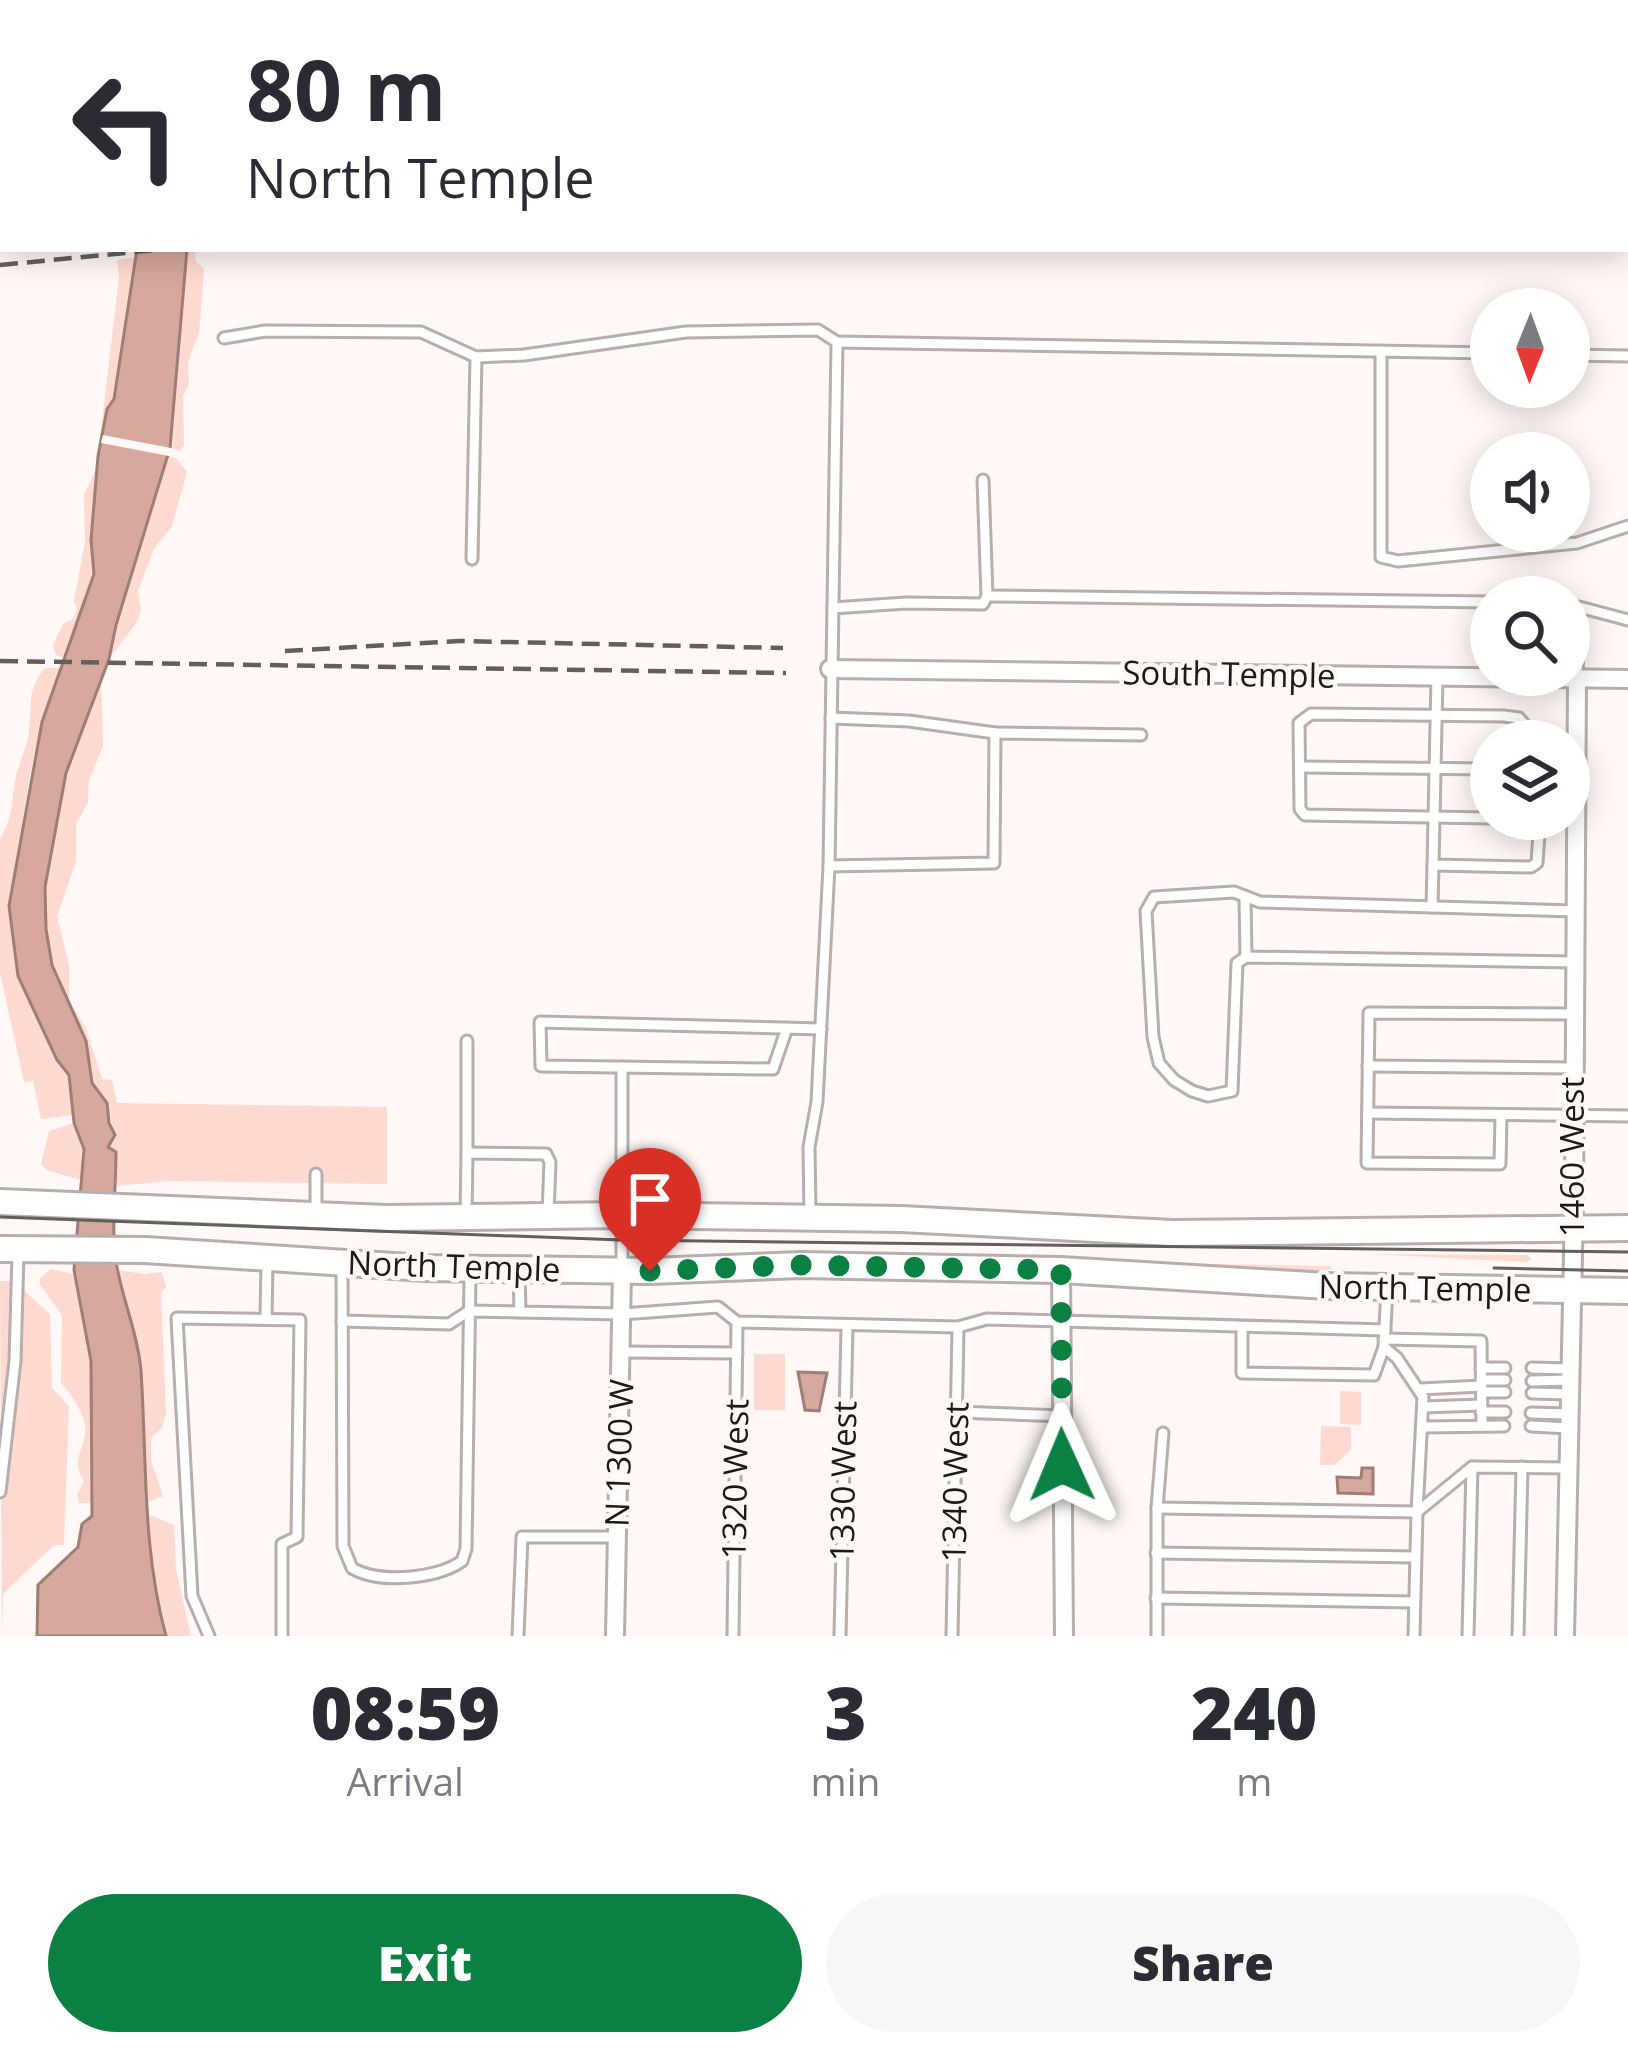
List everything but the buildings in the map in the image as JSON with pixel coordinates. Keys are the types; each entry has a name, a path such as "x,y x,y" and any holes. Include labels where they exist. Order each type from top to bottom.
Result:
{"main road":[{"name":"North Temple","path":"0,1202 316,1216 901,1219 1083,1231 1267,1234 1628,1228"},
{"name":"North Temple","path":"9,1249 145,1250 470,1268 622,1271 801,1265 1061,1270 1387,1288 1628,1291"}],"street":[{"name":"South Temple","path":"830,669 1470,677"},
{"name":"South Temple","path":"1590,679 1628,680"},
{"name":"1460 West","path":"1565,1636 1574,1227 1577,696"},
{"path":"1061,1270 1064,1636"},
{"name":"N 1300 W","path":"616,1636 622,1271"}],"lane":[{"path":"224,338 265,331 421,332 476,357 524,355 686,332 818,330 837,342 1470,353"},
{"path":"810,1219 809,1147 818,1102 829,866 837,342"},
{"path":"1381,351 1381,556 1398,561 1577,543 1628,526"},
{"path":"1590,355 1628,356"},
{"path":"472,560 476,357"},
{"path":"832,608 982,604 987,596 982,480"},
{"path":"987,596 1470,602"},
{"path":"1590,610 1628,620"},
{"path":"1432,907 1437,677"},
{"path":"1470,818 1305,815 1300,809 1299,723 1303,716 1521,720"},
{"path":"831,718 909,721 994,734 1141,735"},
{"path":"829,866 994,863 994,734"},
{"path":"1300,767 1470,769"},
{"path":"1433,866 1532,867 1537,863 1539,840"},
{"path":"1574,910 1260,902 1234,892 1154,897 1146,911 1156,1055 1174,1080 1208,1096 1232,1091 1237,963 1246,957 1574,962"},
{"path":"1245,898 1246,957"},
{"path":"1501,1114 1500,1164 1367,1163 1369,1013 1573,1014"},
{"path":"787,1028 773,1070 542,1066 540,1022 787,1028 821,1029"},
{"path":"466,1217 467,1041"},
{"path":"1368,1066 1572,1068"},
{"path":"622,1067 622,1271"},
{"path":"1368,1113 1628,1115"},
{"path":"466,1153 546,1154 550,1162 548,1216"},
{"path":"316,1174 316,1216"},
{"path":"0,1492 15,1361 9,1249"},
{"path":"266,1318 267,1258"},
{"path":"342,1262 343,1546 346,1560 364,1575 434,1576 461,1561 466,1549 470,1268"},
{"path":"520,1269 520,1312"},
{"path":"1242,1329 1242,1372 1374,1375 1384,1339 1387,1288"},
{"path":"342,1321 449,1324 469,1311 622,1314 718,1307 737,1322 958,1327 987,1319 1481,1342 1482,1426"},
{"path":"209,1636 192,1596 177,1318 300,1320 297,1537 282,1544 282,1636"},
{"name":"1320 West","path":"733,1636 737,1322"},
{"name":"1330 West","path":"840,1636 847,1327"},
{"name":"1340 West","path":"952,1636 958,1327"},
{"path":"1384,1339 1420,1389 1424,1407 1414,1636"},
{"path":"622,1352 737,1353"},
{"path":"0,1361 15,1361"},
{"path":"1532,1368 1570,1381"},
{"path":"1420,1389 1505,1380 1482,1382"},
{"path":"1532,1381 1570,1381"},
{"path":"1532,1393 1570,1381"},
{"path":"1424,1407 1504,1412"},
{"path":"957,1412 1062,1416"},
{"path":"1532,1413 1569,1421"},
{"path":"1531,1426 1569,1421"},
{"path":"1423,1427 1504,1426"},
{"path":"1157,1636 1157,1508 1163,1433"},
{"path":"1157,1508 1417,1513 1472,1467 1568,1468"},
{"path":"1468,1636 1472,1467"},
{"path":"1518,1636 1522,1467"},
{"path":"518,1636 522,1537 617,1538"},
{"path":"1156,1553 1414,1557"},
{"path":"1156,1598 1414,1602"}],"shaded area":[{"path":"137,252 187,252 170,448 109,659 66,773 45,887 52,965 86,1041 92,1083 107,1103 115,1135 108,1147 116,1152 116,1258 139,1358 149,1537 166,1636 37,1636 38,1585 78,1547 82,1524 92,1516 91,1361 74,1270 84,1149 74,1123 69,1075 57,1060 18,976 9,906 42,722 94,574 91,540 98,456 107,409 114,399"},
{"path":"186,252 195,252 204,269 199,333 183,396 184,446 179,451 170,448"},
{"path":"136,257 114,399 107,409 98,456 119,277 117,260"},
{"path":"168,455 187,472 172,526 154,549 138,591 141,611 137,622 109,659 116,625"},
{"path":"96,469 91,540 94,574 64,658 56,655 53,645 77,609 74,601 85,542 84,495"},
{"path":"45,668 61,668 30,774 9,906 18,976 57,1060 69,1075 73,1115 41,1119 33,1081 24,1082 0,973 0,839 28,737 33,690"},
{"path":"101,680 103,746 89,780 88,803 76,824 76,862 57,916 69,965 69,1000 86,1028 102,1079 112,1080 117,1103 387,1107 387,1184 170,1181 116,1186 116,1153 108,1147 115,1135 106,1103 92,1083 86,1041 52,965 46,929 45,887 66,773"},
{"path":"74,1123 84,1149 83,1181 41,1164 49,1131"},
{"path":"1368,1254 1528,1255 1531,1259 1527,1262"},
{"path":"1106,1262 1331,1266 1331,1269 1297,1276"},
{"path":"51,1269 74,1274 91,1361 92,1503 79,1503 77,1495 84,1481 78,1463 85,1428 78,1407 61,1383 62,1315 40,1285 40,1278"},
{"path":"117,1270 162,1272 166,1287 161,1292 166,1413 162,1428 151,1438 151,1460 163,1496 145,1503 137,1356"},
{"path":"0,1281 13,1281 50,1314 52,1388 69,1406 64,1545 54,1545 3,1594 2,1636"},
{"path":"754,1354 785,1354 785,1410 754,1410"},
{"path":"798,1372 827,1373 819,1411 805,1410"},
{"path":"1340,1391 1361,1392 1361,1425 1340,1424"},
{"path":"1321,1426 1351,1427 1351,1450 1334,1465 1320,1465"},
{"path":"1362,1468 1373,1468 1373,1494 1338,1493 1337,1477 1361,1478"},
{"path":"145,1513 174,1525 176,1569 191,1636 166,1636 152,1585"}],"pier":[{"path":"103,435 176,449 174,457 101,443"}],"tram line":[{"path":"0,1217 621,1240 1628,1252"},
{"path":"1494,1268 1628,1271"}],"railway":[{"path":"0,265 135,252"},
{"path":"285,651 459,641 783,648"},
{"path":"0,661 786,673"}],"route":[{"path":"650,1271 801,1265 1061,1270 1062,1465"}]}
